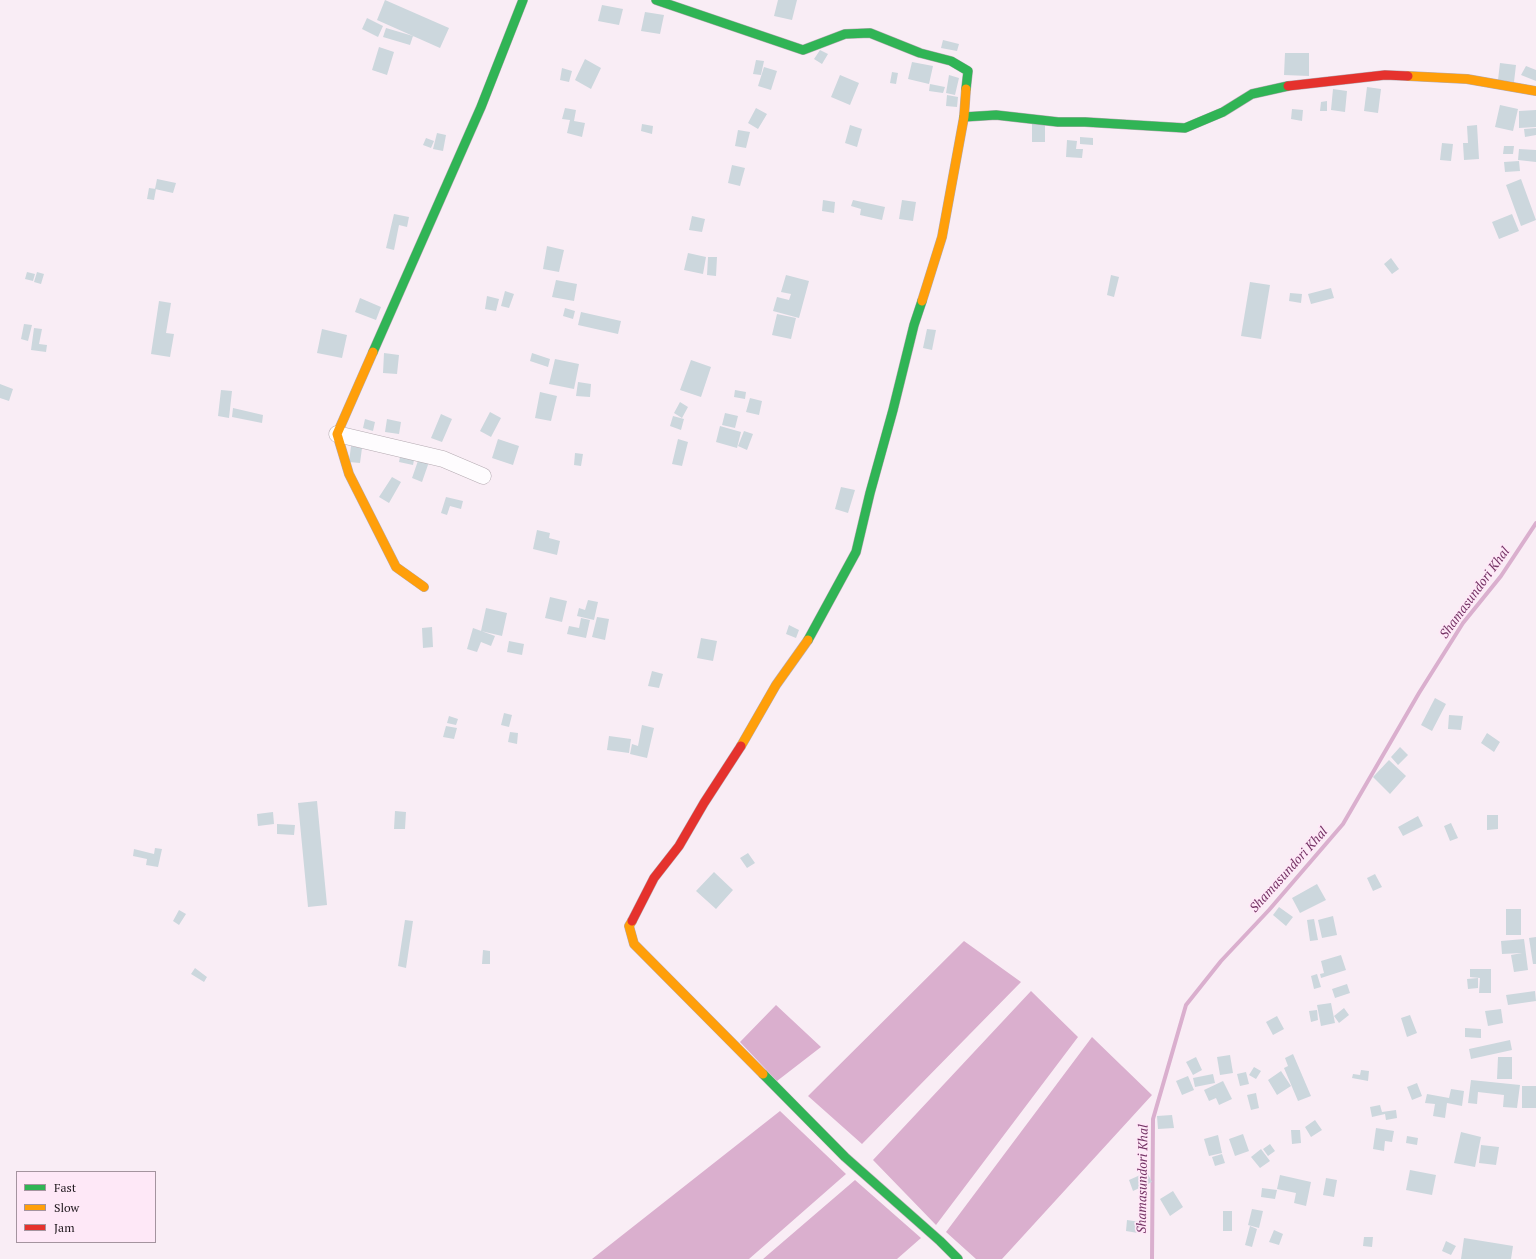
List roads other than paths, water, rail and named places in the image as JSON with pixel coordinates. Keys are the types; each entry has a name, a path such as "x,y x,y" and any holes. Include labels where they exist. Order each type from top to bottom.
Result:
{"street":[{"path":"424,587 396,567 349,474 337,434 472,128 523,0"},
{"path":"656,0 803,50 845,34 870,33 920,53 951,61 968,71 964,117 942,237 914,325 856,552 810,637 776,684 746,738 704,803 679,846 654,878 629,926 634,944 723,1035 845,1157 934,1235 958,1259"},
{"path":"964,117 996,115 1058,122 1085,122 1185,128 1223,112 1252,94 1295,85 1385,75 1467,79 1536,91"},
{"path":"337,434 443,459 483,476"}],"waterway":[{"name":"Shamasundori Khal","path":"1152,1259 1153,1119 1186,1005 1221,961 1269,910 1343,824 1419,693 1463,623 1501,576 1536,523"}]}
